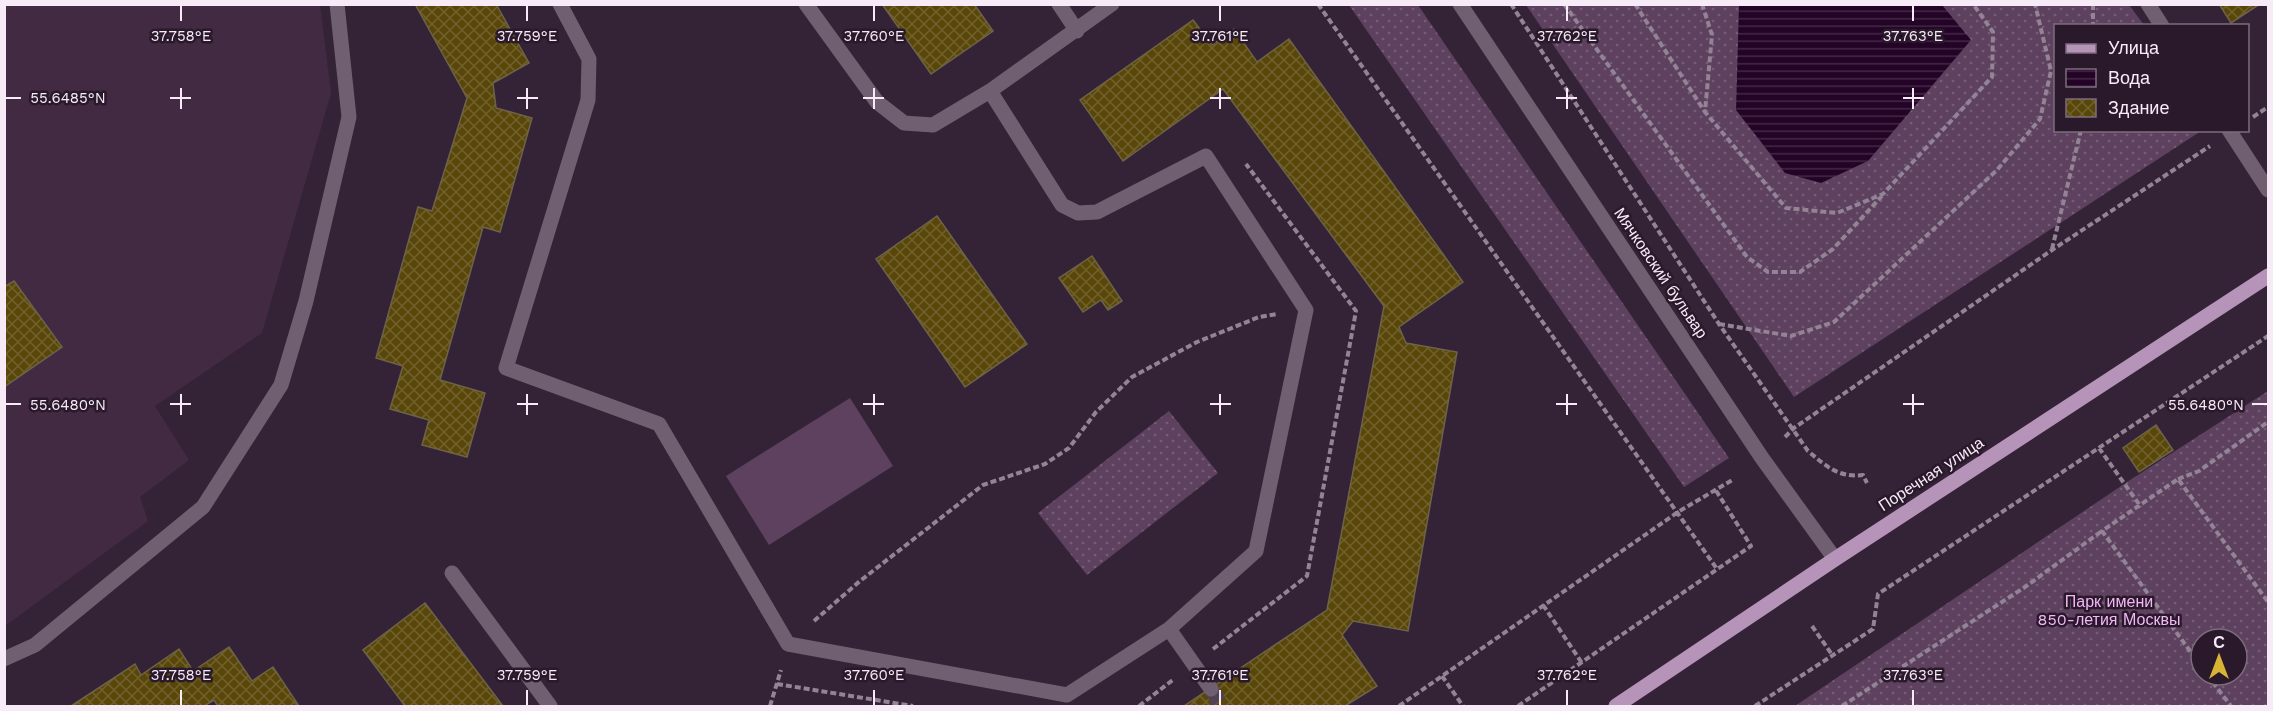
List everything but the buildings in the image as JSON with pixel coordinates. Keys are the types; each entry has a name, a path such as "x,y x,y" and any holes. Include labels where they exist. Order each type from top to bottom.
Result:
{"main road":[{"name":"Поречная улица","path":"1616,706 1835,559 2268,276"}],"street":[{"path":"4,659 35,645 203,507 281,385 306,302 349,117 337,4"},
{"path":"560,4 590,59 588,100 506,368 659,424 788,644 1066,695 1169,629 1256,551 1306,310 1206,156 1097,212 1078,213 1062,205 990,91"},
{"path":"806,4 877,102 904,123 933,125 990,91 1112,4"},
{"path":"1059,4 1077,31"},
{"name":"Мячковский бульвар","path":"1460,4 1762,458 1835,559"},
{"path":"2148,4 2161,24"},
{"path":"2231,132 2268,190"},
{"path":"452,573 550,706"},
{"path":"1169,629 1211,689"}],"path":[{"path":"1318,4 1717,569"},
{"path":"1511,4 1719,324 1808,451 1825,465 1847,477 1863,475 1867,483"},
{"path":"1564,4 1747,257 1768,272 1800,272 1833,249 1992,77 1993,33 1973,4"},
{"path":"1635,4 1705,111 1786,208 1837,213 1883,194"},
{"path":"1702,4 1712,35 1705,111"},
{"path":"1719,324 1791,336 1834,322 1997,170 2040,120 2051,71 2036,4"},
{"path":"2093,4 2093,24"},
{"path":"2249,120 2268,107"},
{"path":"2052,250 2081,132"},
{"path":"1785,437 1794,428 2052,250 2229,132"},
{"path":"770,706 788,644 860,581 983,485 1045,464 1069,448 1096,412 1132,377 1197,342 1259,317 1306,310"},
{"path":"1755,706 1873,629 1878,594 2268,336"},
{"path":"1842,706 2025,587 2178,479 2199,471 2268,422"},
{"path":"2099,448 2140,507"},
{"path":"1399,706 1678,512 1734,478"},
{"path":"2178,479 2268,602"},
{"path":"1518,706 1751,546 1715,489"},
{"path":"2102,531 2189,650"},
{"path":"1543,605 1582,663"},
{"path":"1812,626 1833,656"},
{"path":"1442,676 1463,706"},
{"path":"777,684 913,706"},
{"path":"2216,687 2230,706"}],"shaded area":[{"path":"5,5 320,5 331,93 262,333 155,406 189,460 140,497 148,521 5,626"}],"green space":[{"path":"1349,5 1418,5 1729,458 1684,487"},
{"path":"1526,5 2129,5 2143,24 2054,24 2054,132 2199,132 1794,397"},
{"name":"Парк имени 850-летия Москвы","path":"2268,391 2268,706 1795,706 2124,484"},
{"path":"850,398 893,466 769,545 726,476"},
{"path":"1169,411 1218,473 1087,575 1038,513"}],"water":[{"path":"1739,5 1942,5 1971,40 1868,161 1821,183 1785,173 1736,110"}],"tunnel":[{"path":"1211,689 1222,706"}]}
